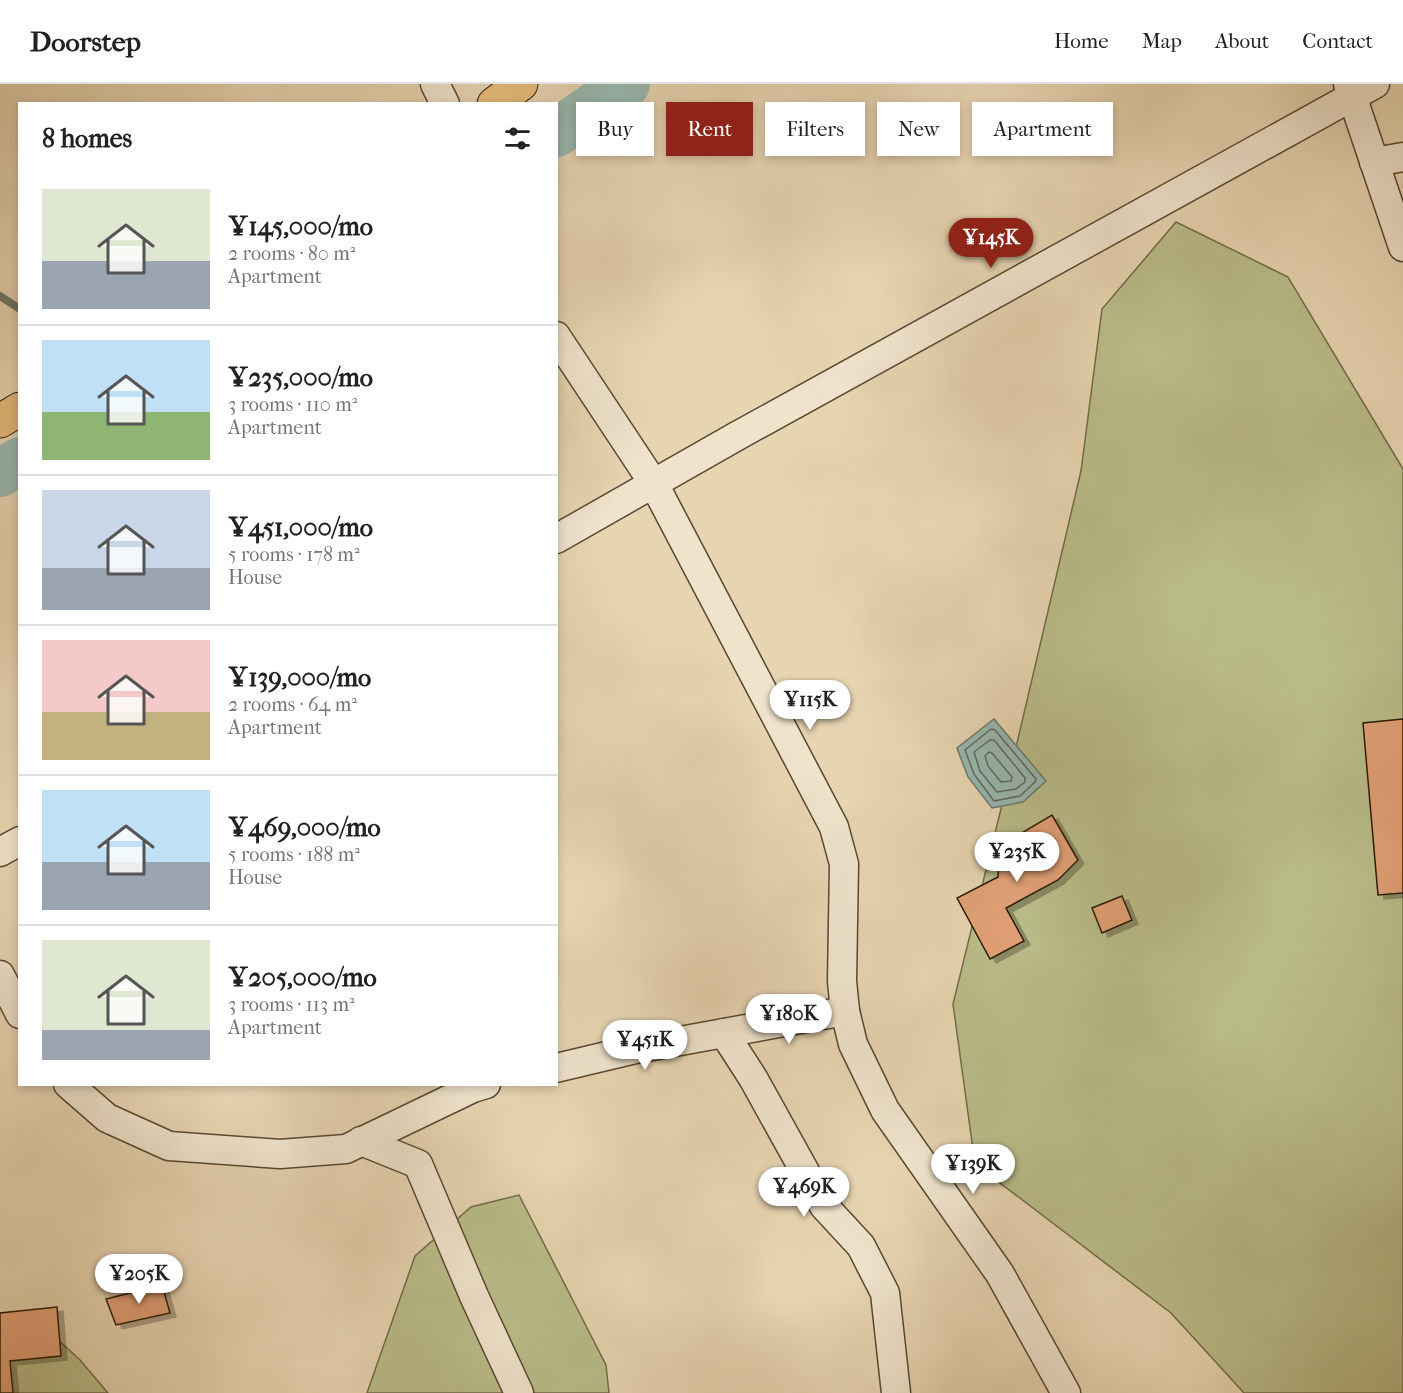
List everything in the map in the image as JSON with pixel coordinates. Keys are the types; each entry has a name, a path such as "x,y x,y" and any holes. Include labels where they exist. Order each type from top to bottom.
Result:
{"main road":[{"path":"497,102 521,84"},
{"path":"0,421 18,410"}],"street":[{"path":"435,84 445,102"},
{"path":"558,538 1358,88 1374,162 1403,247"},
{"path":"1374,162 1403,157"},
{"path":"558,339 654,484 834,827 844,864 842,981 845,1011 853,1044 885,1110 1000,1274 1066,1393"},
{"path":"0,852 18,842"},
{"path":"0,975 18,1010"},
{"path":"558,1068 636,1049 845,1011"},
{"path":"724,1033 753,1078 824,1206 861,1246 885,1293 896,1393"},
{"path":"70,1086 107,1118 169,1146 280,1154 346,1149 479,1086"},
{"path":"361,1141 418,1164 474,1296 519,1393"}],"green space":[{"path":"1176,222 1288,277 1403,469 1403,1393 1244,1393 1171,1313 975,1164 953,1004 1081,471 1102,309"},
{"path":"519,1195 606,1365 609,1393 367,1393 415,1256 471,1207"},
{"path":"28,1312 80,1360 108,1393 0,1393 0,1319"}],"water":[{"path":"994,719 1046,781 1023,802 992,808 968,777 957,748"}],"building":[{"path":"1403,719 1403,893 1378,895 1363,723"},
{"path":"1052,815 1078,860 1058,880 1006,908 1024,941 990,959 957,898 998,877 1000,846"},
{"path":"1122,896 1132,920 1102,933 1092,908"},
{"path":"162,1285 170,1313 116,1325 106,1299"},
{"path":"57,1307 61,1356 10,1361 13,1393 0,1393 0,1313"}],"waterway":[{"path":"558,132 626,84"},
{"path":"0,296 18,308"},
{"path":"0,473 18,462"}]}
